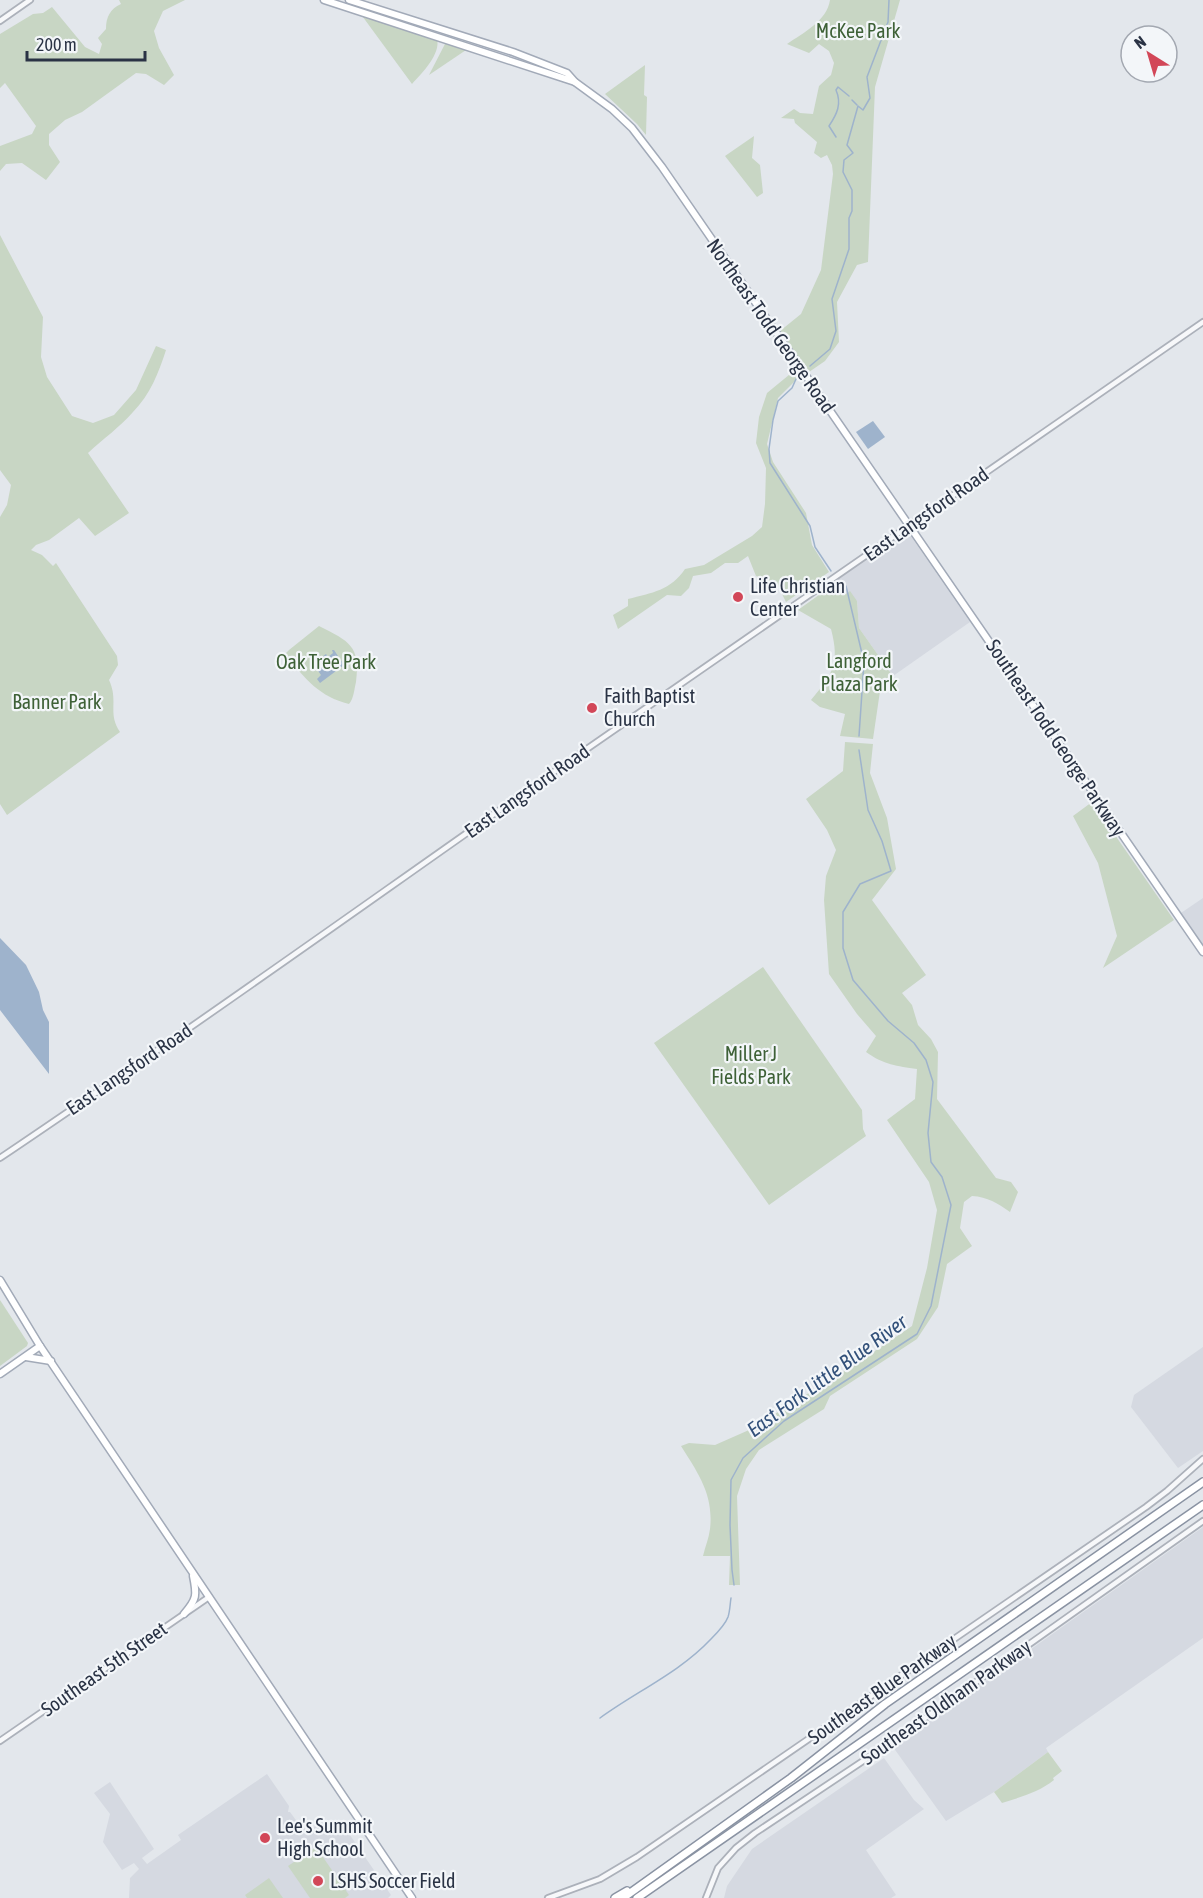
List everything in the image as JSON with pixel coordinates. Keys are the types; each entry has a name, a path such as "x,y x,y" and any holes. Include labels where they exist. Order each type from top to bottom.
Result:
{"highway":[{"path":"623,1898 791,1778 885,1704 1203,1482"},
{"path":"637,1898 1203,1505"},
{"path":"643,1898 666,1881 670,1875"},
{"path":"615,1898 646,1878 653,1877"}],"main road":[{"path":"324,0 575,82"},
{"name":"Northeast Todd George Road","path":"349,0 542,62 567,73 575,82 612,109 632,128 662,167 908,525"},
{"name":"Southeast Todd George Parkway","path":"908,525 1203,952"},
{"path":"1,1284 40,1346 412,1898"},
{"path":"0,1374 40,1346"},
{"path":"25,1357 51,1362"},
{"path":"184,1614 196,1596 192,1572"}],"street":[{"path":"0,21 30,0"},
{"name":"East Langsford Road","path":"0,1158 1203,322"},
{"name":"Southeast Blue Parkway","path":"548,1898 607,1876 653,1847 1146,1507 1203,1459"},
{"name":"Southeast Oldham Parkway","path":"706,1898 718,1868 736,1848 755,1833 881,1749 1203,1521"},
{"name":"Southeast 5th Street","path":"0,1741 209,1597"}],"shaded area":[{"path":"903,533 910,535 970,622 893,676 859,628 857,601 846,594 836,580"},
{"path":"1203,898 1203,945 1181,913"},
{"path":"1203,1347 1203,1451 1178,1468 1131,1407 1134,1395"},
{"path":"1203,1527 1203,1638 1046,1748 1048,1752 994,1792 946,1821 893,1747"},
{"path":"884,1758 914,1800 924,1809 866,1850 896,1895 891,1898 724,1898 727,1886 752,1849"},
{"name":"Lee's Summit High School","path":"267,1774 289,1806 288,1812 301,1827 309,1830 325,1820 331,1828 341,1822 391,1895 388,1898 129,1898 130,1878 139,1869 134,1863 122,1870 103,1842 110,1814 94,1793 110,1782 154,1849 142,1858 147,1864 181,1840 178,1835"}],"green space":[{"path":"119,0 185,0 163,11 154,31 159,48 174,75 164,85 146,74 136,73 82,112 65,120 49,134 49,145 60,162 46,180 22,163 6,164 0,171 0,146 32,134 36,126 5,83 0,88 0,34 33,14 43,13 52,7 85,47 99,54 102,44 98,38 106,29 109,14 121,4"},
{"name":"McKee Park","path":"830,0 900,0 875,87 868,262 857,265 837,302 839,342 825,361 809,372 780,331 801,314 821,270 833,174 827,155 821,158 814,153 817,142 795,123 794,119 781,118 794,109 800,113 813,114 819,86 831,75 834,63 829,51 819,44 809,53 787,44 819,20"},
{"path":"360,13 437,39 433,57 412,84"},
{"path":"446,42 469,48 429,75"},
{"path":"645,65 644,95 647,97 646,135 605,94"},
{"path":"754,136 752,158 760,165 763,193 757,197 725,156"},
{"name":"Banner Park","path":"0,235 43,317 41,357 47,377 72,416 93,423 114,415 136,390 156,346 166,350 153,383 139,405 123,423 88,453 129,513 95,536 79,518 31,550 42,555 53,566 56,563 117,656 118,665 109,680 113,694 114,719 120,732 7,815 0,804 0,517 7,505 11,485 0,470"},
{"path":"795,370 799,377 778,398 767,444 773,462 806,513 812,545 829,572 786,602 777,584 756,576 748,556 738,563 725,563 711,573 693,576 689,588 681,596 667,595 618,629 613,615 628,606 628,599 667,586 674,582 685,569 704,565 752,536 762,527 766,468 756,443 759,417 767,393"},
{"name":"Langford Plaza Park","path":"837,582 846,594 850,591 857,601 859,628 895,679 880,691 873,739 840,736 845,714 820,707 811,700 833,668 834,641 831,629 798,610"},
{"name":"Oak Tree Park","path":"319,626 345,641 354,652 357,660 356,682 349,704 321,692 301,673 286,653"},
{"path":"845,742 873,744 870,773 887,818 896,869 872,900 926,975 902,993 912,1005 918,1025 931,1039 938,1052 937,1099 996,1178 1011,1182 1018,1192 1010,1212 983,1198 972,1196 964,1202 960,1228 972,1246 947,1264 938,1307 917,1339 830,1396 824,1409 759,1450 746,1469 737,1496 740,1585 729,1585 730,1556 703,1556 710,1529 710,1505 703,1485 681,1446 689,1443 715,1445 749,1430 912,1326 927,1268 937,1210 929,1182 887,1120 915,1099 917,1069 885,1062 866,1052 876,1036 857,1014 829,974 824,900 826,876 836,850 827,830 806,799 843,771"},
{"path":"1092,802 1174,920 1103,968 1117,936 1098,863 1073,816"},
{"name":"Miller J Fields Park","path":"763,967 862,1110 863,1129 866,1136 769,1205 654,1043"},
{"path":"0,1300 28,1343 0,1366"},
{"path":"1048,1752 1062,1771 1053,1778 1054,1780 1036,1791 1002,1803 994,1792"},
{"name":"LSHS Soccer Field","path":"316,1847 349,1895 345,1898 310,1898 288,1866"},
{"path":"269,1878 283,1898 247,1898 245,1895"}],"water":[{"path":"873,421 885,437 868,449 856,432"},
{"path":"332,650 344,665 320,683 317,679 321,675 313,664 326,654 328,657 333,653"},
{"path":"0,938 26,965 39,992 43,1010 49,1022 49,1074 0,1010"}],"waterway":[{"name":"East Fork Little Blue River","path":"810,366 830,349 836,331 832,299 849,249 849,218 852,211 852,190 843,172 844,160 853,153 847,145 858,106 863,110 870,98 867,77 888,22 889,0"},
{"path":"836,137 829,126 838,109 839,100 836,90 838,87 849,96"},
{"path":"852,100 857,105"},
{"name":"East Fork Little Blue River","path":"796,379 792,388 778,401 769,449 770,463 810,526 815,547 831,571"},
{"name":"East Fork Little Blue River","path":"846,586 864,662 859,736"},
{"name":"East Fork Little Blue River","path":"734,1585 730,1525 731,1480 743,1458 784,1421 917,1334 931,1306 951,1205 942,1177 931,1162 928,1133 933,1082 926,1060 914,1043 888,1021 853,980 843,948 843,912 860,884 891,871 882,841 868,810 859,750"},
{"name":"East Fork Little Blue River","path":"600,1718 672,1672 699,1651 725,1623 729,1615 731,1598"}],"place":[{"name":"Life Christian Center","path":"738,597"},
{"name":"Faith Baptist Church","path":"592,708"},
{"name":"Lee's Summit High School","path":"265,1838"},
{"name":"LSHS Soccer Field","path":"318,1881"}]}
